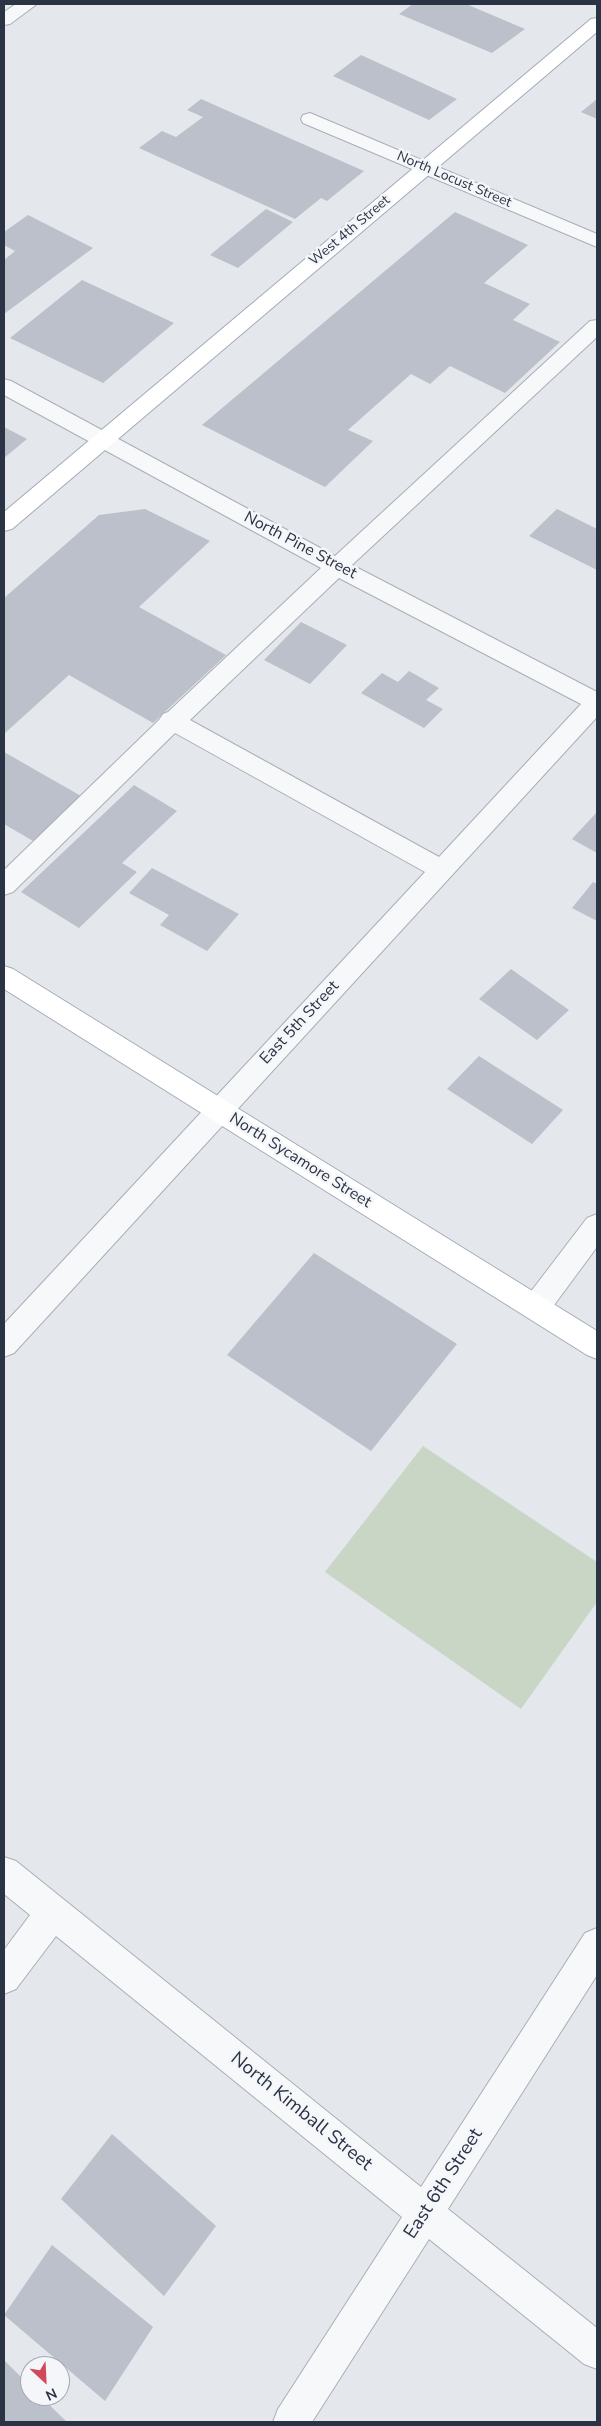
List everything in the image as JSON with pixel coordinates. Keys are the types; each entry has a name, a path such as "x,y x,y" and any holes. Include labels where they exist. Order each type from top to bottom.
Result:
{"main road":[{"name":"West 4th Street","path":"4,524 597,23"},
{"name":"North Sycamore Street","path":"4,976 597,1346"}],"street":[{"path":"4,20 28,4"},
{"name":"North Locust Street","path":"310,119 597,241"},
{"path":"4,885 171,720 335,566 597,326"},
{"name":"North Pine Street","path":"4,386 335,566 597,702"},
{"name":"East 5th Street","path":"4,1344 597,702"},
{"path":"171,720 442,870"},
{"path":"536,1308 597,1226"},
{"name":"North Kimball Street","path":"4,1873 597,2351"},
{"path":"4,1977 53,1913"},
{"name":"East 6th Street","path":"291,2422 597,1945"}],"green space":[{"path":"423,1446 597,1562 597,1602 521,1709 325,1572"}],"building":[{"path":"413,4 466,4 525,29 492,53 399,14"},
{"path":"361,55 457,99 429,120 333,76"},
{"path":"201,99 364,171 327,201 321,198 295,219 139,148 162,131 176,137 203,117 187,110"},
{"path":"597,99 597,119 581,112"},
{"path":"266,209 293,222 238,268 210,255"},
{"path":"455,212 528,245 484,283 530,304 513,320 560,342 505,393 450,366 430,384 411,374 348,430 373,441 325,487 202,425"},
{"path":"28,215 93,248 4,314 4,260 15,251 4,245 4,232"},
{"path":"82,280 174,323 103,383 10,338"},
{"path":"4,427 27,439 4,458"},
{"path":"145,509 210,541 139,607 226,655 153,723 69,675 4,734 4,598 99,515"},
{"path":"557,509 597,529 597,570 529,536"},
{"path":"301,622 347,645 310,684 264,660"},
{"path":"409,671 439,688 426,700 443,709 424,728 361,693 382,673 398,682"},
{"path":"4,752 81,796 33,841 4,824"},
{"path":"134,785 177,811 122,863 137,872 79,928 21,892"},
{"path":"597,812 597,853 572,839"},
{"path":"152,868 239,914 207,951 160,925 169,915 129,893"},
{"path":"593,882 597,884 597,921 572,908"},
{"path":"511,969 569,1010 537,1040 479,999"},
{"path":"479,1056 563,1110 532,1144 447,1089"},
{"path":"314,1253 457,1344 371,1451 227,1355"},
{"path":"112,2134 216,2226 164,2296 61,2199"},
{"path":"52,2245 153,2327 105,2401 70,2371 70,2356 52,2356 4,2315"},
{"path":"4,2360 20,2376 20,2406 50,2406 67,2422 4,2422"}]}
